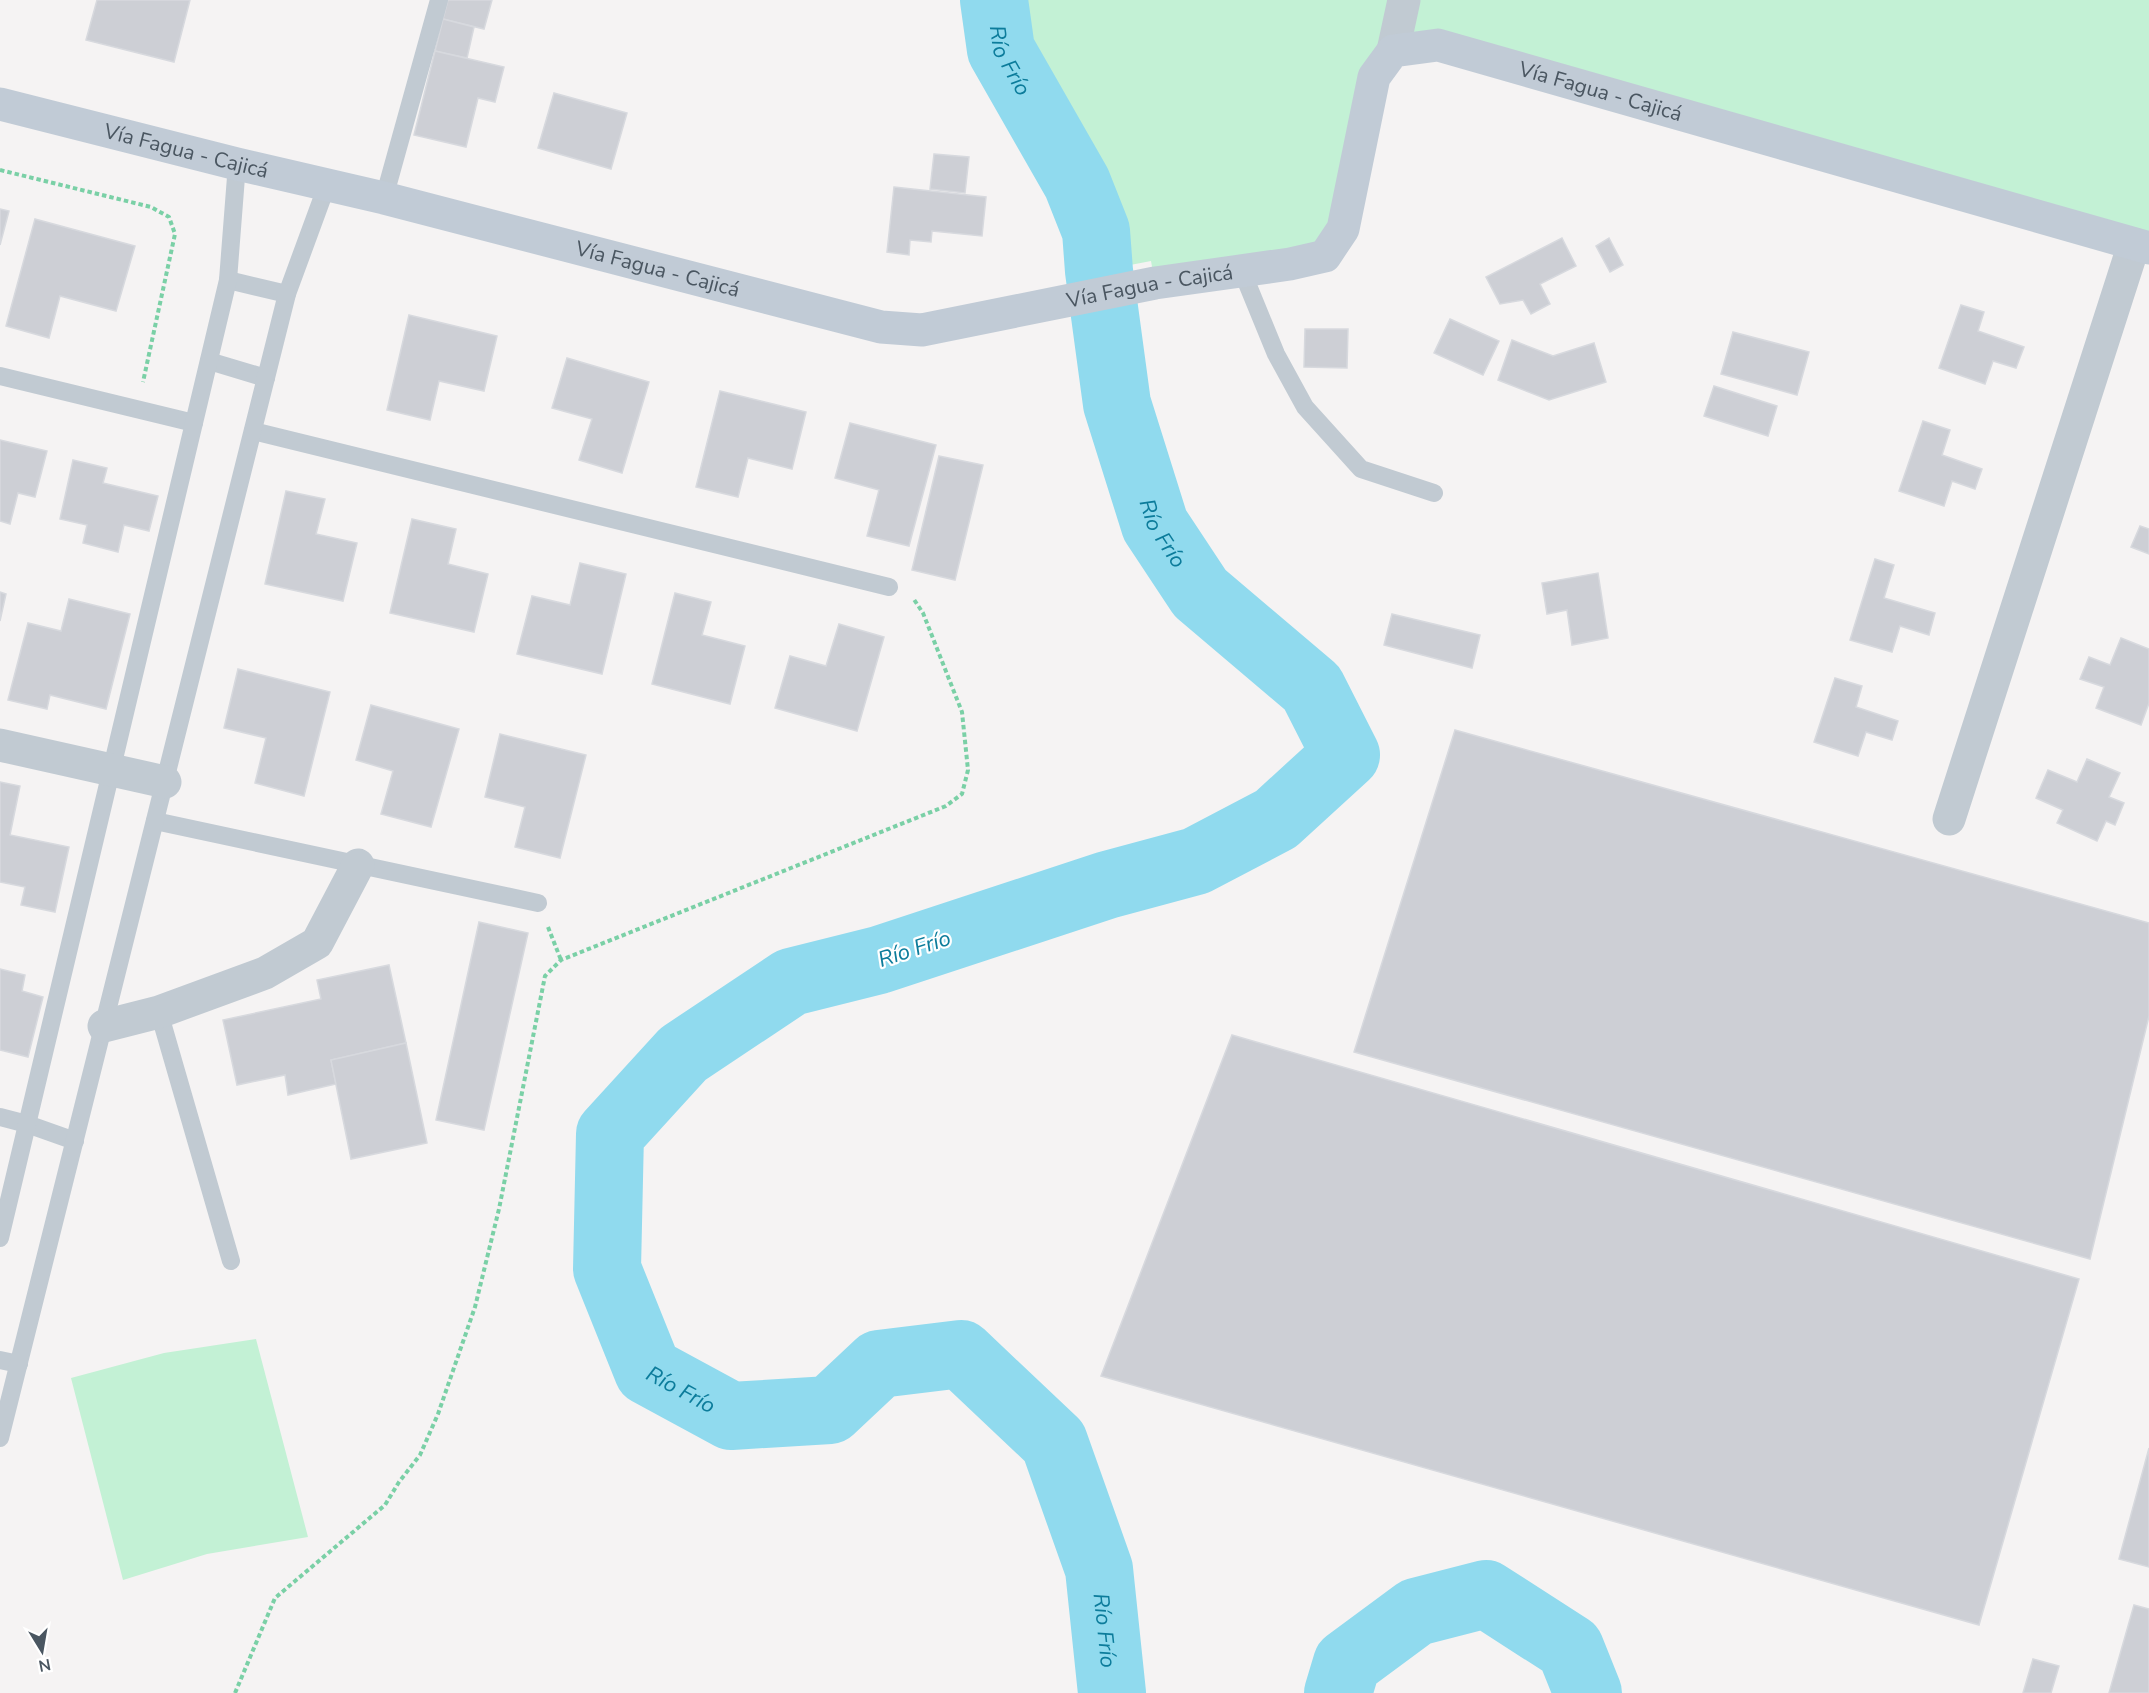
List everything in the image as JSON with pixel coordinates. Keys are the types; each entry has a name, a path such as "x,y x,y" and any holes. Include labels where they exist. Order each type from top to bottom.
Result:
{"street":[{"path":"1393,51 1404,0"},
{"name":"Vía Fagua - Cajicá","path":"0,104 237,164 384,198 881,327 922,330 1155,283 1290,264 1324,256 1343,229 1374,77 1393,51 1438,45 2141,246"},
{"path":"1949,819 2141,246"},
{"path":"0,745 165,782"},
{"path":"104,1026 159,1012 265,973 317,943 358,865"}],"lane":[{"path":"384,198 439,0"},
{"path":"0,1238 228,280 237,164"},
{"path":"0,1438 287,294 327,185"},
{"path":"1242,271 1276,354 1305,406 1361,469 1434,493"},
{"path":"228,280 287,294"},
{"path":"209,361 266,378"},
{"path":"0,376 194,423"},
{"path":"253,431 889,587"},
{"path":"155,821 538,903"},
{"path":"159,1012 231,1261"},
{"path":"0,1117 75,1141"},
{"path":"0,1360 19,1364"}],"path":[{"path":"0,171 150,207 169,217 175,234 137,409"},
{"path":"235,1693 274,1598 385,1505 420,1455 438,1414 475,1307 499,1209 545,976 561,960 946,806 962,794 968,770 962,712 923,613 913,597 900,588 889,587"},
{"path":"538,903 561,960"}],"green space":[{"path":"994,0 2149,0 2149,248 1438,45 1393,51 1325,256 1155,283 1151,261 1099,271 1096,231 1077,183 1001,50"},
{"path":"256,1339 308,1537 207,1554 123,1580 71,1378 164,1353"}],"building":[{"path":"97,0 190,0 174,62 86,40"},
{"path":"448,0 492,0 484,29 443,19"},
{"path":"443,19 474,27 467,58 435,51"},
{"path":"435,51 504,67 495,102 478,98 466,147 414,135"},
{"path":"554,93 627,113 611,169 538,148"},
{"path":"934,154 969,157 965,193 930,189"},
{"path":"894,187 986,197 982,236 932,231 931,242 910,240 909,255 887,252"},
{"path":"0,209 9,211 0,245"},
{"path":"35,219 135,246 116,311 60,296 49,338 6,326"},
{"path":"1562,238 1576,266 1540,284 1550,304 1531,314 1523,300 1500,304 1486,277"},
{"path":"1609,238 1623,265 1610,272 1596,246"},
{"path":"1961,305 1984,312 1978,331 2024,347 2016,368 1993,361 1985,384 1939,368"},
{"path":"409,315 497,336 484,391 439,381 430,420 387,410"},
{"path":"1450,319 1499,341 1483,375 1434,353"},
{"path":"1305,329 1348,329 1347,368 1304,367"},
{"path":"1733,332 1809,352 1797,395 1721,374"},
{"path":"1512,340 1553,356 1594,343 1606,382 1549,400 1498,380"},
{"path":"567,358 649,382 622,473 579,460 592,419 552,408"},
{"path":"1714,386 1777,406 1768,436 1704,416"},
{"path":"720,391 806,412 792,469 748,458 738,497 696,487"},
{"path":"1923,421 1950,430 1942,455 1982,469 1975,489 1952,481 1944,506 1899,491"},
{"path":"850,423 936,445 909,546 867,536 879,490 835,478"},
{"path":"0,440 47,451 35,497 18,493 10,524 0,521"},
{"path":"939,456 983,465 955,580 912,570"},
{"path":"73,460 107,468 103,483 158,496 149,531 124,525 118,552 83,543 87,525 60,519"},
{"path":"286,491 325,499 316,534 357,543 343,601 265,584"},
{"path":"412,519 456,529 448,564 488,574 474,632 390,613"},
{"path":"2140,526 2149,529 2149,554 2131,547"},
{"path":"1875,559 1894,565 1884,598 1935,613 1929,635 1900,626 1892,652 1850,640"},
{"path":"580,563 626,574 602,674 517,654 532,596 570,605"},
{"path":"1598,573 1608,638 1572,645 1567,610 1547,614 1542,583"},
{"path":"0,592 6,594 0,621"},
{"path":"675,593 711,602 702,635 745,646 730,704 652,684"},
{"path":"69,599 130,614 106,709 50,695 47,709 8,700 28,623 61,631"},
{"path":"1392,614 1480,635 1472,668 1384,645"},
{"path":"839,624 884,637 857,731 775,708 790,656 826,666"},
{"path":"2121,638 2149,649 2149,703 2141,725 2096,708 2104,687 2080,679 2089,657 2110,665"},
{"path":"238,669 330,692 304,796 255,783 266,738 224,728"},
{"path":"1835,678 1862,686 1856,707 1898,721 1892,740 1866,732 1858,756 1814,742"},
{"path":"371,705 459,729 431,827 381,814 393,771 356,760"},
{"path":"1455,730 2149,923 2149,1016 2090,1259 1354,1052"},
{"path":"500,734 586,755 560,858 515,847 525,807 485,797"},
{"path":"2087,759 2120,773 2109,797 2124,803 2115,825 2106,821 2097,841 2057,823 2063,810 2036,798 2048,770 2077,782"},
{"path":"0,782 20,786 10,835 69,847 55,912 21,905 25,887 0,882"},
{"path":"479,922 528,933 484,1130 436,1120"},
{"path":"389,965 406,1043 331,1060 336,1084 288,1095 285,1075 237,1085 223,1020 321,999 317,980"},
{"path":"0,969 25,975 22,991 43,997 28,1057 0,1050"},
{"path":"1232,1035 2079,1279 1979,1625 1101,1376"},
{"path":"406,1043 427,1143 351,1159 331,1060"},
{"path":"2149,1448 2149,1567 2119,1559"},
{"path":"2134,1605 2149,1609 2149,1693 2109,1693"},
{"path":"2033,1659 2059,1666 2051,1693 2023,1693"}],"waterway":[{"name":"Río Frío","path":"994,0 1001,50 1077,183 1096,231 1099,271 1117,404 1155,525 1200,593 1312,688 1346,755 1276,819 1196,861 1107,885 879,960 791,982 683,1054 610,1134 607,1269 648,1371 731,1416 830,1410 879,1364 961,1354 1054,1442 1099,1569 1112,1693"},
{"name":"Río Frío","path":"1338,1693 1347,1663 1416,1612 1486,1594 1570,1648 1588,1693"}]}
